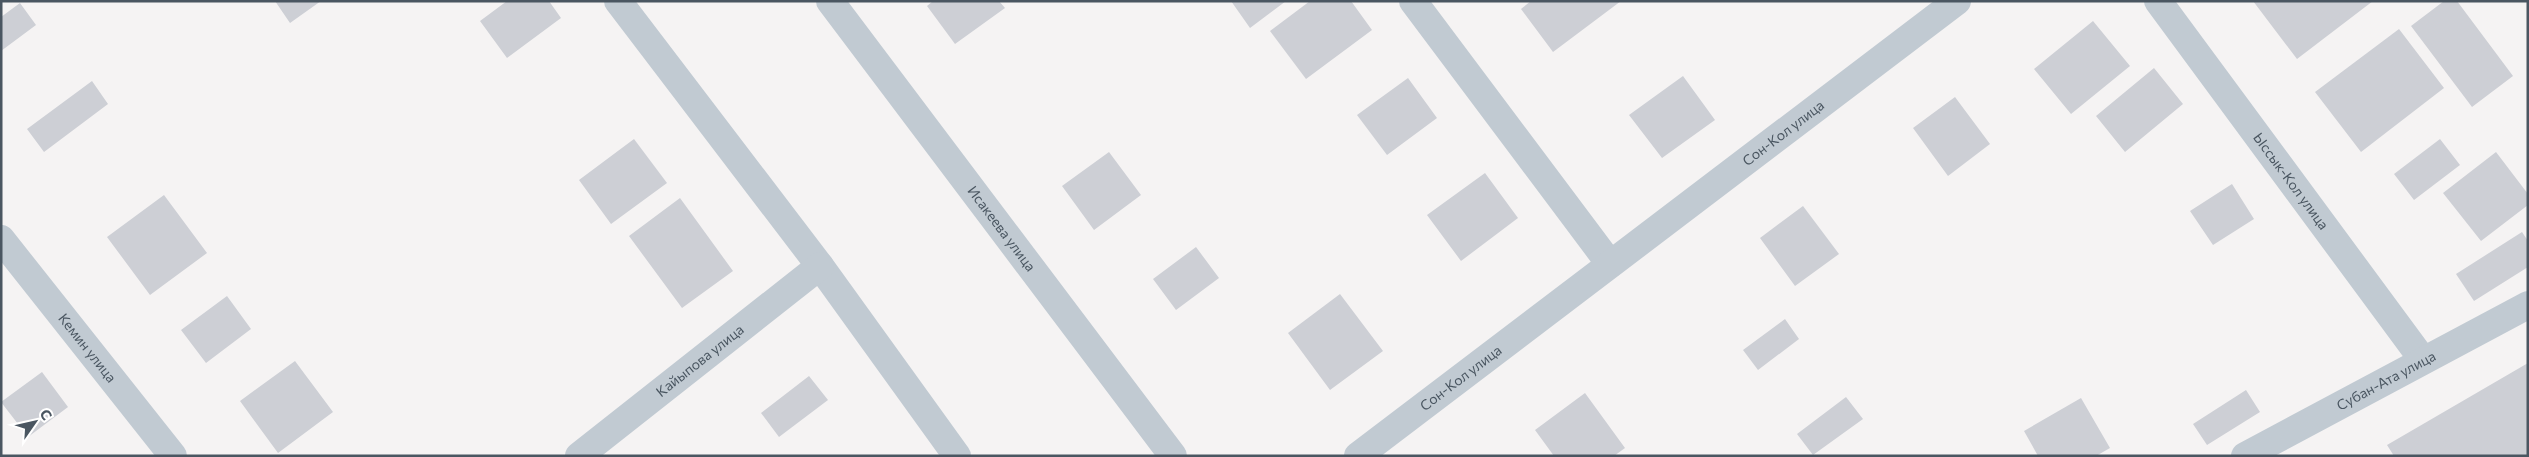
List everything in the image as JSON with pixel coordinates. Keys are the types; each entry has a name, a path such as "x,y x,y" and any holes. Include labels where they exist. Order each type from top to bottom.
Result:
{"street":[{"path":"618,1 820,266 957,456"},
{"name":"Исакеева улица","path":"830,1 1173,456"},
{"path":"1412,1 1610,264"},
{"name":"Сон-Кол улица","path":"1358,456 1957,1"},
{"name":"Ыссык-Кол улица","path":"2158,1 2423,360"},
{"name":"Кемин улица","path":"1,239 173,456"},
{"name":"Кайыпова улица","path":"580,456 820,266"},
{"name":"Субан-Ата улица","path":"2245,456 2528,305"}],"building":[{"path":"275,1 321,1 290,23"},
{"path":"507,1 549,1 561,18 507,58 480,21"},
{"path":"933,1 999,1 1005,8 955,44 927,6"},
{"path":"1231,1 1286,1 1250,28"},
{"path":"1310,1 1351,1 1372,30 1306,79 1270,31"},
{"path":"1531,1 1621,1 1553,52 1521,9"},
{"path":"2253,1 2373,1 2297,59"},
{"path":"2444,1 2457,1 2513,76 2472,107 2411,26"},
{"path":"20,3 36,25 1,51 1,17"},
{"path":"2093,21 2130,66 2071,114 2034,69"},
{"path":"2399,29 2444,88 2361,152 2315,92"},
{"path":"2154,68 2183,104 2125,152 2096,116"},
{"path":"1683,76 1715,120 1662,158 1629,115"},
{"path":"1408,78 1437,118 1387,155 1357,115"},
{"path":"92,81 108,104 44,152 27,129"},
{"path":"1955,97 1990,144 1948,176 1913,128"},
{"path":"634,139 667,183 611,224 579,180"},
{"path":"2440,139 2460,165 2414,200 2394,174"},
{"path":"1109,152 1141,195 1094,230 1062,186"},
{"path":"2496,152 2528,194 2528,205 2481,241 2443,193"},
{"path":"1485,173 1518,218 1461,261 1427,215"},
{"path":"2232,184 2254,219 2213,245 2190,211"},
{"path":"164,195 207,253 150,295 107,237"},
{"path":"680,198 733,271 682,308 629,236"},
{"path":"1803,206 1839,254 1795,286 1760,238"},
{"path":"2522,232 2528,241 2528,267 2474,301 2456,274"},
{"path":"1196,247 1219,278 1176,310 1153,279"},
{"path":"1340,294 1383,351 1330,390 1288,333"},
{"path":"227,296 251,329 206,363 181,330"},
{"path":"1785,319 1799,339 1758,370 1743,350"},
{"path":"295,361 333,412 278,453 240,401"},
{"path":"2528,363 2528,456 2394,456 2387,445"},
{"path":"42,372 68,407 28,437 1,402"},
{"path":"809,376 828,400 779,437 761,413"},
{"path":"2246,390 2260,412 2207,445 2193,424"},
{"path":"1585,393 1625,448 1614,456 1554,456 1535,430"},
{"path":"1846,397 1863,419 1813,455 1797,434"},
{"path":"2081,398 2110,448 2096,456 2038,456 2024,431"}]}
